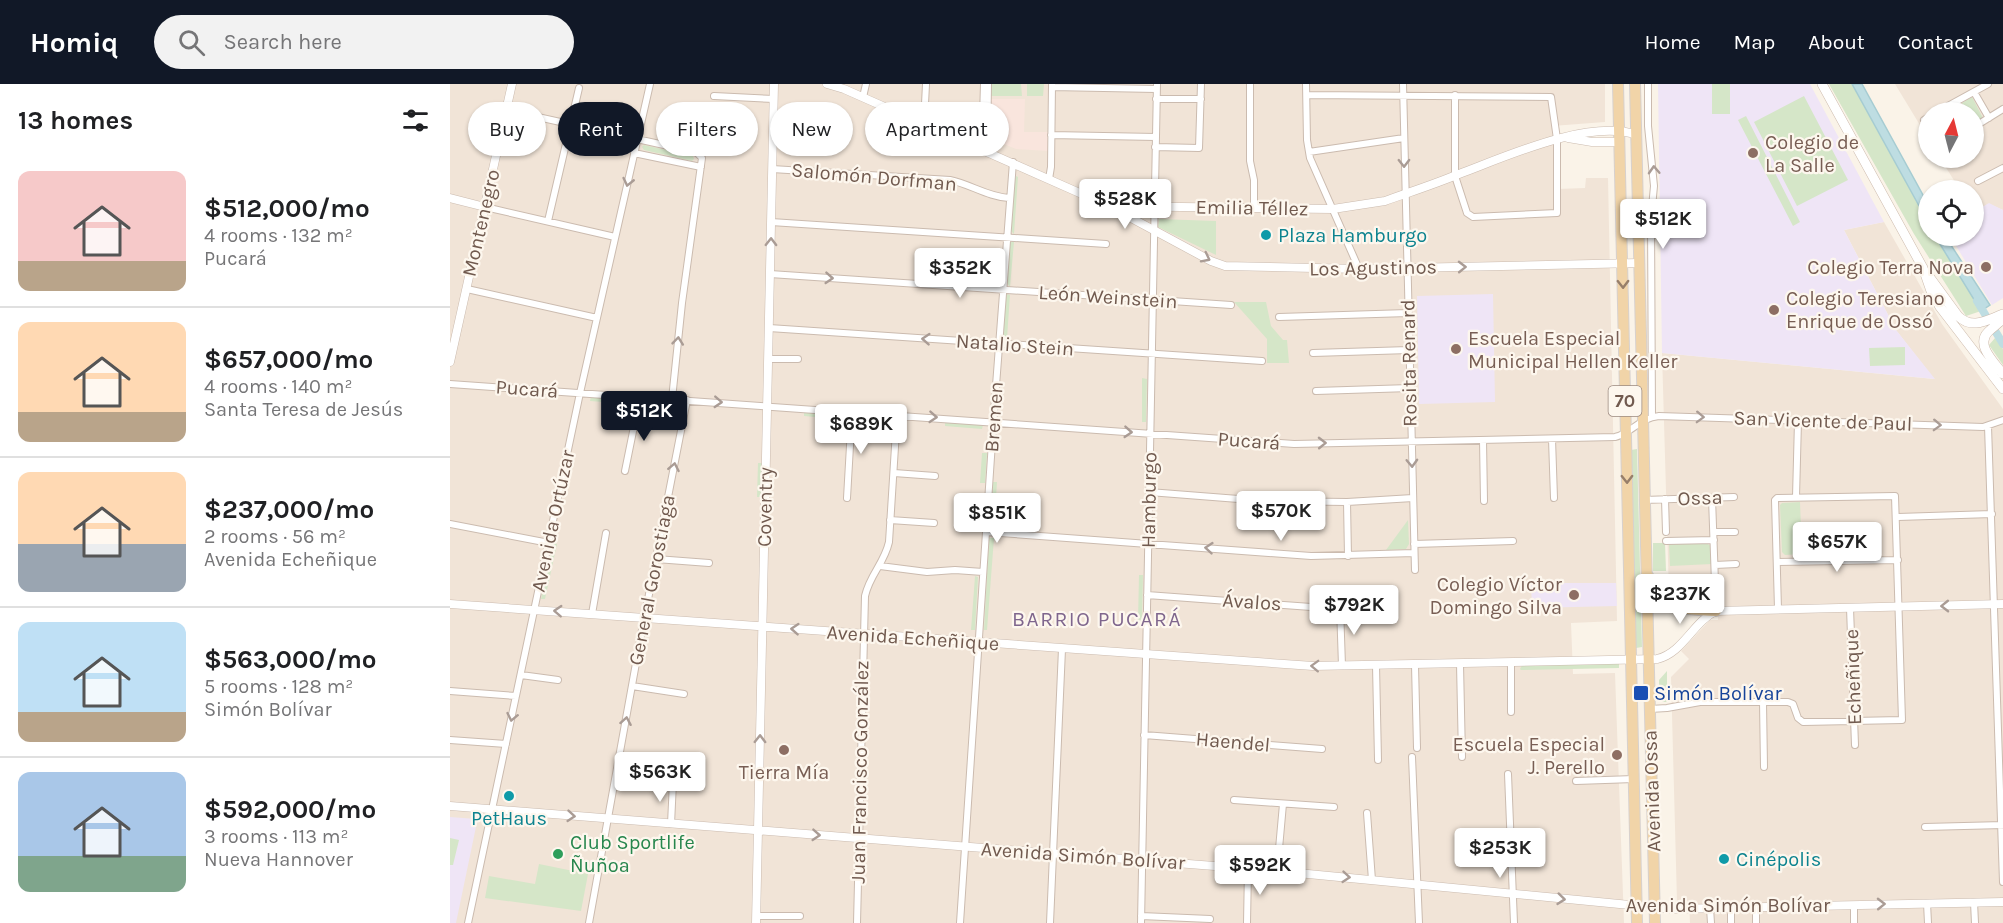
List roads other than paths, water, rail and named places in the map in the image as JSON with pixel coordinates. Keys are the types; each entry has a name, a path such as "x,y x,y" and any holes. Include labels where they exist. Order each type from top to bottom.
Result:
{"main road":[{"name":"Avenida Ossa","path":"1618,84 1637,923"},
{"name":"Avenida Ossa","path":"1635,84 1639,263 1647,418 1644,500 1655,923"},
{"path":"1822,84 1923,268 1961,319 1973,324 1999,319"},
{"path":"1923,268 1931,291 1940,307 2003,389"},
{"path":"1999,319 1984,337 1984,347 2003,374"},
{"path":"1647,574 1664,600 1670,605 1678,608 1716,611"}],"street":[{"name":"Montenegro","path":"508,102 512,84"},
{"name":"Avenida Ortúzar","path":"644,109 650,84"},
{"name":"Coventry","path":"774,84 756,919 800,916"},
{"name":"Emilia Téllez","path":"827,84 874,102"},
{"name":"Emilia Téllez","path":"836,84 844,89"},
{"path":"863,97 866,84"},
{"path":"925,102 926,84"},
{"path":"985,102 986,84"},
{"path":"1155,147 1199,148 1201,84"},
{"path":"1250,84 1250,161 1254,180 1254,208"},
{"path":"1306,84 1308,152 1359,269"},
{"name":"Rosita Renard","path":"1403,84 1415,570"},
{"name":"Avenida Ossa","path":"1647,418 1652,263 1651,218 1654,186 1648,126 1648,84"},
{"path":"1956,102 1988,84"},
{"path":"1049,179 1052,85 1156,86"},
{"name":"Hamburgo","path":"1156,86 1141,919 1210,919"},
{"path":"576,102 579,88"},
{"path":"1974,92 1989,118"},
{"path":"1306,95 1455,95 1551,97 1557,139 1558,211 1554,215 1469,215 1455,176 1455,95"},
{"path":"714,96 774,99"},
{"path":"1156,99 1201,99"},
{"path":"1984,121 2003,109"},
{"path":"1051,135 1156,137"},
{"name":"Emilia Téllez","path":"997,156 1109,207 1333,209 1362,206 1405,194 1557,139 1566,137 1592,142 1637,135"},
{"path":"1308,152 1404,138"},
{"path":"644,141 697,153 702,158 682,303 672,399"},
{"path":"644,155 701,167"},
{"name":"Montenegro","path":"450,362 496,156"},
{"path":"548,221 564,156"},
{"name":"Avenida Ortúzar","path":"468,923 580,393 633,156"},
{"name":"Bremen","path":"960,923 1002,290 1013,162"},
{"path":"1980,180 2003,168"},
{"name":"Salomón Dorfman","path":"772,169 950,180 999,197 1009,198"},
{"path":"450,198 615,237"},
{"name":"Los Agustinos","path":"1109,207 1211,261 1225,266 1359,269 1652,263"},
{"path":"771,222 1106,244"},
{"name":"León Weinstein","path":"770,274 1231,305"},
{"path":"466,289 597,318"},
{"path":"1279,317 1408,313"},
{"name":"Natalio Stein","path":"769,328 1262,361"},
{"path":"1313,353 1409,350"},
{"path":"768,359 798,359"},
{"name":"Pucará","path":"450,384 1294,444 1615,437 1647,418"},
{"path":"1316,391 1410,388"},
{"path":"625,471 640,397"},
{"name":"General Gorostiaga","path":"590,923 632,686 687,400"},
{"path":"847,498 852,411"},
{"name":"Juan Francisco González","path":"857,923 865,596 868,584 886,554 889,542 897,415"},
{"name":"San Vicente de Paul","path":"1647,418 1988,426 2003,420"},
{"path":"1796,497 1798,421"},
{"path":"1988,426 1999,605 2003,882"},
{"path":"1552,439 1554,498"},
{"path":"1483,440 1484,501"},
{"path":"894,473 935,476"},
{"path":"1149,492 1264,501 1347,502 1413,498"},
{"path":"1650,708 1667,708 1700,702 1790,702 1798,718 1803,722 1902,720 1898,517 1895,495 1777,498 1775,500 1778,609"},
{"name":"Ossa","path":"1644,500 1734,497"},
{"path":"1712,498 1716,611 1999,605"},
{"name":"Ossa","path":"1665,499 1666,532"},
{"path":"1347,502 1348,556"},
{"path":"1898,517 1992,514"},
{"path":"890,520 934,523"},
{"path":"450,524 549,543"},
{"path":"986,532 1311,556 1414,553"},
{"path":"1714,532 1735,532"},
{"path":"592,614 606,533"},
{"path":"1837,535 1856,534"},
{"path":"1847,535 1848,561"},
{"path":"1414,544 1513,540"},
{"path":"1666,541 1714,540"},
{"path":"656,559 709,563"},
{"path":"1777,562 1898,560"},
{"path":"1715,566 1736,564"},
{"path":"880,566 927,572 955,570 983,572"},
{"name":"Ávalos","path":"1147,595 1311,607 1394,605"},
{"name":"Avenida Echeñique","path":"450,604 1146,655 1342,666 1662,658 1672,653 1704,618 1716,611"},
{"path":"1340,606 1342,666"},
{"name":"Echeñique","path":"1850,608 1855,745"},
{"path":"1050,923 1062,649"},
{"path":"1510,662 1511,712"},
{"path":"1460,663 1462,757"},
{"path":"1376,665 1378,760"},
{"path":"1415,665 1418,748"},
{"path":"521,675 558,680"},
{"path":"632,686 684,694"},
{"path":"450,691 516,696"},
{"path":"1763,702 1764,766"},
{"name":"Haendel","path":"1144,735 1322,749"},
{"path":"450,740 506,744"},
{"path":"1412,757 1419,923"},
{"path":"619,761 674,765"},
{"path":"1508,774 1514,923"},
{"path":"1576,782 1634,779"},
{"path":"671,824 673,782"},
{"path":"1234,800 1334,807"},
{"path":"1276,871 1283,804"},
{"name":"Avenida Simón Bolívar","path":"450,806 1276,871 1637,907 1731,908 2003,902"},
{"path":"1367,813 1372,880"},
{"path":"1925,827 2002,825"},
{"path":"1247,923 1248,869"},
{"path":"1974,902 1975,923"},
{"path":"1927,903 1928,923"},
{"path":"1854,905 1854,923"},
{"path":"1756,907 1756,923"},
{"path":"1710,908 1711,923"},
{"path":"1731,908 1731,923"}],"water":[{"path":"1852,84 1862,84 1918,186 1918,204"},
{"path":"1941,246 1952,246 1990,305 1981,311"}],"waterway":[{"path":"1977,301 2003,344"}],"place":[{"name":"Colegio de La Salle","path":"1753,153"},
{"name":"Plaza Hamburgo","path":"1266,235"},
{"name":"Colegio Terra Nova","path":"1986,267"},
{"name":"Colegio Teresiano Enrique de Ossó","path":"1774,310"},
{"name":"Escuela Especial Municipal Hellen Keller","path":"1456,349"},
{"name":"Colegio Víctor Domingo Silva","path":"1574,595"},
{"name":"Simón Bolívar","path":"1641,693"},
{"name":"Tierra Mía","path":"784,750"},
{"name":"Escuela Especial J. Perello","path":"1617,755"},
{"name":"PetHaus","path":"509,796"},
{"name":"Club Sportlife Ñuñoa","path":"558,854"},
{"name":"Cinépolis","path":"1724,859"}],"district":[{"name":"BARRIO PUCARÁ","path":"1097,619"}]}
